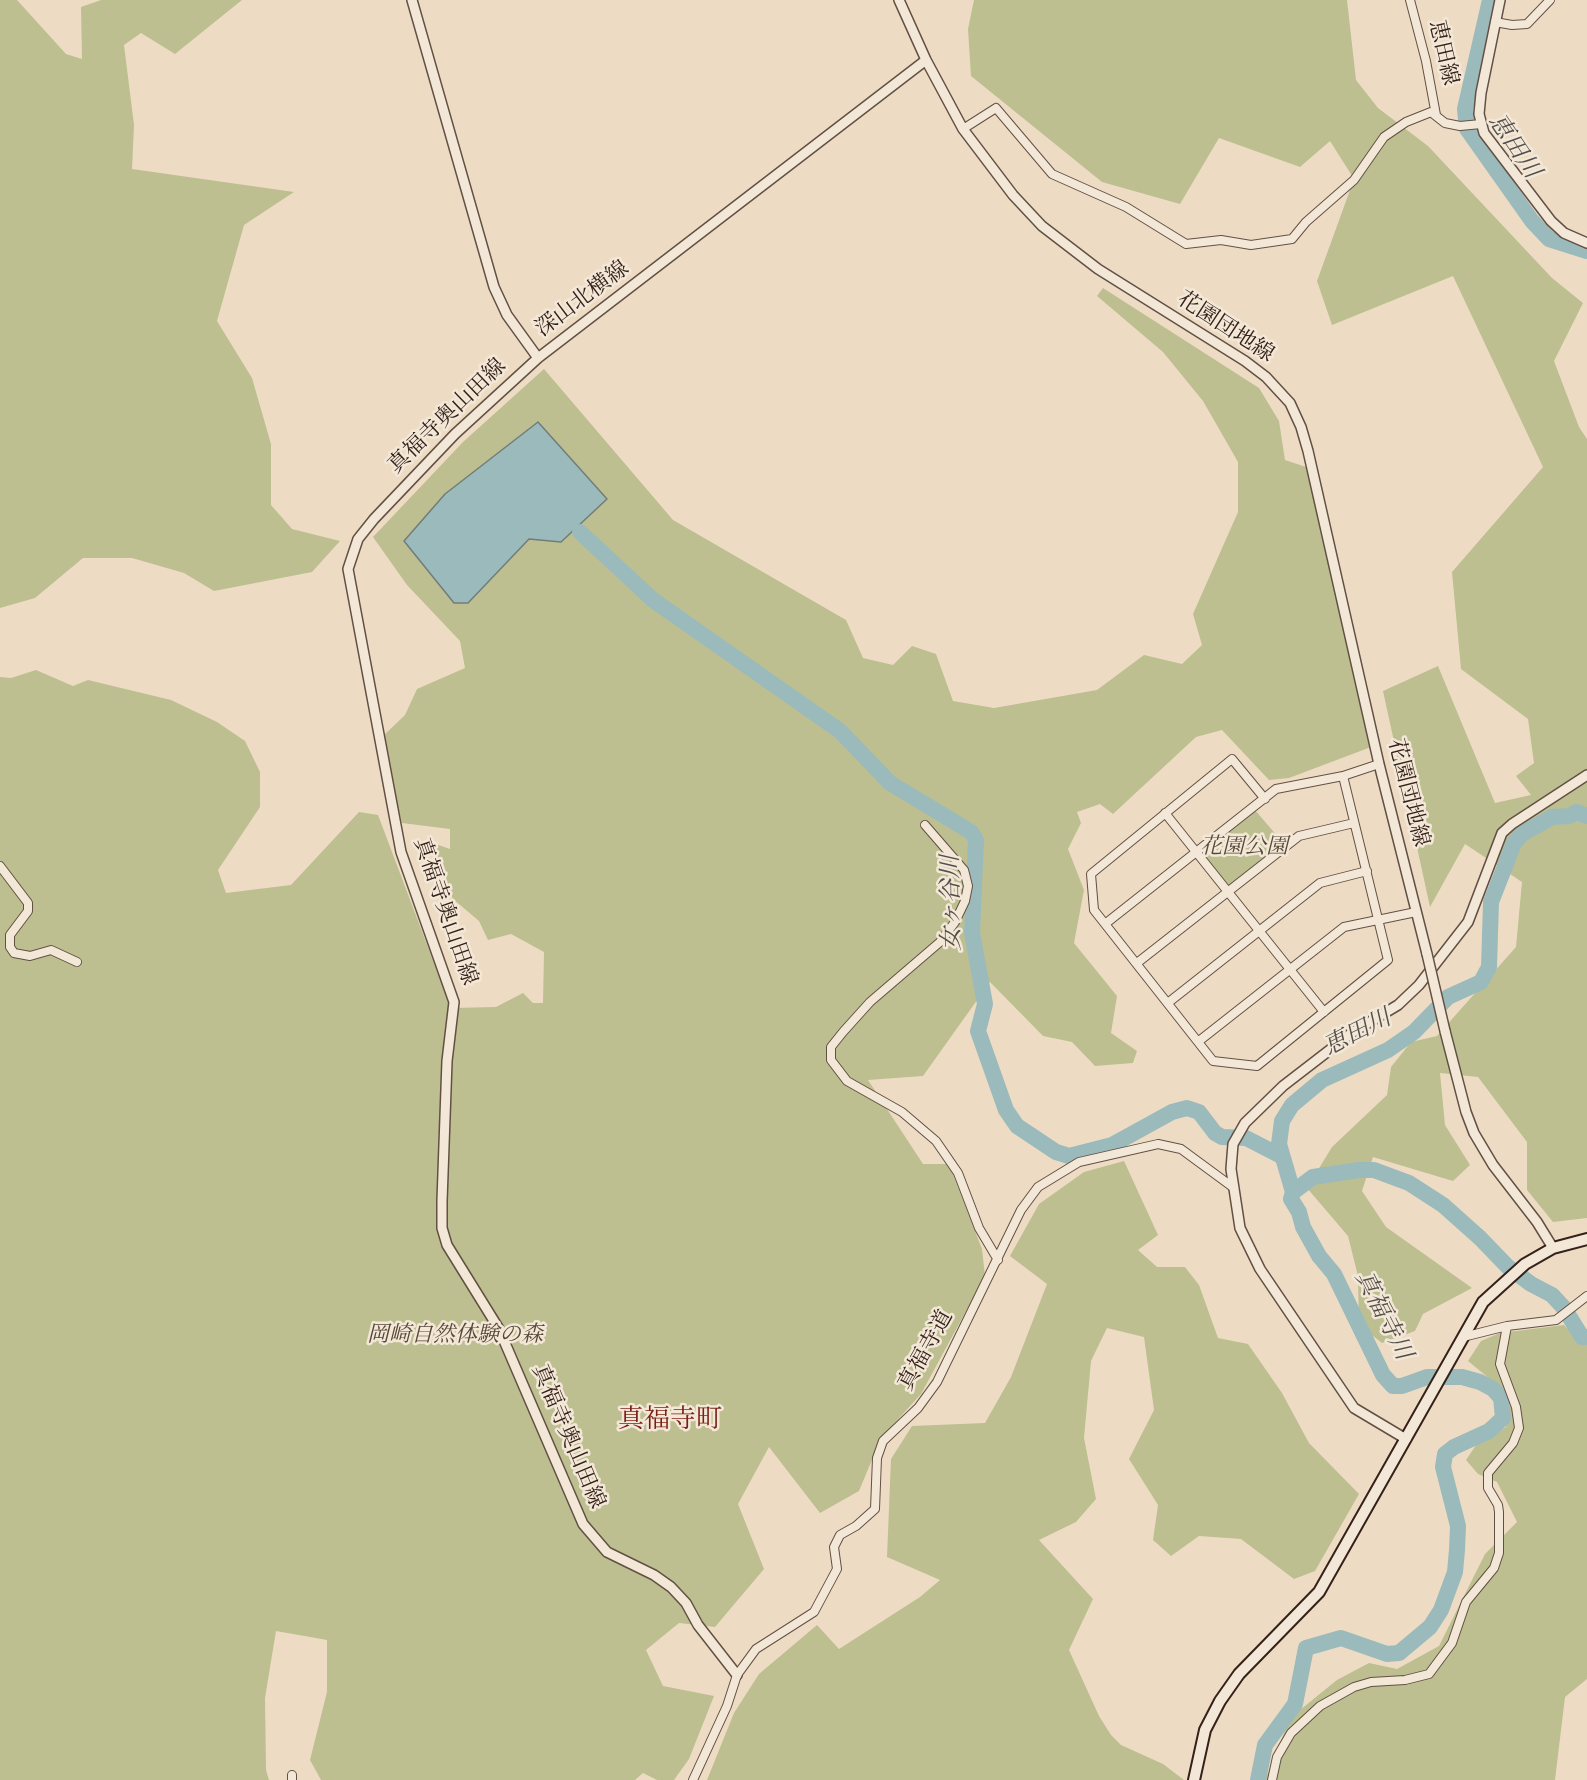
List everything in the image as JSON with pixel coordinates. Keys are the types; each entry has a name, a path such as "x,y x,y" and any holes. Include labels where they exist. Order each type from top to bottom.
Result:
{"main road":[{"path":"1194,1780 1205,1730 1220,1701 1239,1674 1319,1592 1483,1302 1508,1277 1526,1264 1553,1248 1587,1239"}],"street":[{"name":"深山北横線","path":"412,0 494,287 507,315 538,358 926,60"},
{"name":"花園団地線","path":"899,0 926,60 963,129 1013,195 1042,226 1098,269 1245,361 1266,377 1290,404 1301,427 1308,451 1379,764 1466,1112 1474,1133 1493,1165 1537,1222 1553,1248"},
{"name":"恵田線","path":"1410,0 1426,61 1436,116"},
{"path":"1500,0 1481,93 1479,124 1551,220 1564,233 1587,243"},
{"path":"1495,22 1512,26 1527,24 1550,0"},
{"path":"963,129 996,108 1052,174 1126,207 1186,244 1221,240 1251,245 1292,239 1306,222 1354,180 1384,137 1420,115 1431,112 1445,123 1463,126 1479,124"},
{"name":"真福寺奥山田線","path":"538,358 455,434 374,519 358,538 348,569 401,852 454,1002 447,1061 442,1228 447,1245 499,1329 583,1524 607,1552 654,1575 671,1587 686,1603 698,1625 737,1675"},
{"path":"1265,799 1232,759 1091,874 1094,910 1213,1060 1257,1066 1388,960 1342,776"},
{"path":"1105,924 1276,789 1342,776 1379,764"},
{"path":"1406,1439 1368,1419 1354,1408 1260,1269 1240,1228 1231,1152 1236,1137 1245,1124 1283,1086 1353,1032 1398,1005 1419,985 1468,922 1502,833 1512,824 1587,776"},
{"path":"1165,813 1324,1012"},
{"path":"1137,963 1299,836 1354,823"},
{"path":"925,825 964,870 968,886 965,901 955,922 940,942 870,1002 843,1032 831,1047 831,1060 847,1081 902,1112 936,1141 958,1173 979,1228 998,1260"},
{"path":"0,866 28,903 28,911 10,935 10,947 14,954 30,956 51,950 77,962"},
{"path":"1169,1002 1320,883 1367,871"},
{"path":"1199,1041 1344,927 1416,912"},
{"name":"真福寺道","path":"693,1780 727,1706 737,1675 756,1648 814,1612 837,1569 834,1547 840,1535 856,1526 875,1509 877,1458 883,1441 918,1408 937,1382 1021,1210 1038,1187 1079,1162 1158,1144 1181,1149 1234,1188"},
{"path":"1461,1338 1507,1326 1559,1318 1587,1296"},
{"path":"1272,1780 1277,1757 1291,1733 1320,1706 1354,1688 1371,1682 1405,1680 1429,1674 1452,1643 1466,1602 1494,1568 1499,1553 1499,1512 1498,1505 1488,1488 1488,1473 1513,1443 1519,1428 1516,1407 1500,1364 1507,1326"}],"green space":[{"path":"0,0 17,0 66,54 82,59 81,7 101,0 242,0 175,54 141,33 124,45 134,125 132,169 294,192 244,225 217,321 252,378 271,444 271,505 292,529 340,541 312,572 214,591 184,573 132,558 83,558 35,598 0,608"},
{"path":"974,0 1347,0 1356,80 1378,108 1428,146 1552,278 1583,303 1554,361 1579,427 1587,439 1587,1218 1553,1222 1527,1190 1527,1142 1478,1077 1440,1073 1445,1125 1470,1165 1453,1181 1373,1157 1362,1191 1386,1227 1472,1288 1423,1314 1415,1331 1382,1343 1359,1325 1358,1276 1348,1236 1307,1188 1332,1147 1387,1095 1391,1067 1411,1042 1437,1036 1516,947 1522,882 1465,844 1430,907 1383,691 1438,666 1495,803 1531,795 1516,776 1534,763 1528,719 1461,669 1452,572 1543,467 1453,276 1332,325 1317,281 1354,179 1330,141 1300,167 1219,138 1180,204 1102,182 971,76 968,29"},
{"name":"岡崎自然体験の森","path":"1103,288 1259,388 1279,421 1285,460 1306,467 1371,747 1289,778 1269,780 1222,730 1196,737 1113,814 1100,804 1077,812 1081,823 1068,849 1084,890 1074,943 1117,996 1111,1033 1137,1051 1133,1063 1095,1066 1072,1042 1043,1036 990,982 923,1076 868,1080 923,1164 949,1164 982,1249 985,1276 921,1394 881,1438 859,1491 820,1513 769,1447 738,1504 764,1569 715,1627 679,1623 646,1650 663,1686 714,1696 689,1759 674,1780 657,1780 643,1773 635,1780 321,1780 310,1760 327,1692 327,1640 276,1631 265,1698 266,1770 269,1780 0,1780 0,677 11,678 36,670 73,686 88,680 171,700 217,722 245,741 260,772 260,807 218,870 226,893 291,885 359,812 378,815 451,1008 496,1007 523,993 533,1003 543,1003 544,952 511,934 488,940 479,921 453,899 430,842 450,849 450,829 402,823 381,738 405,715 417,689 465,668 460,641 407,585 373,537 463,442 544,369 673,520 846,620 863,658 893,665 912,646 936,654 953,701 994,708 1097,690 1144,655 1182,664 1202,645 1193,614 1238,512 1238,462 1203,401 1163,352 1097,296"},
{"name":"花園公園","path":"1255,810 1284,844 1231,888 1201,852"},
{"path":"1124,1161 1158,1235 1138,1250 1157,1267 1185,1267 1199,1285 1218,1338 1248,1344 1282,1393 1309,1443 1359,1494 1315,1571 1294,1579 1241,1539 1199,1536 1171,1556 1153,1540 1158,1505 1129,1459 1154,1410 1144,1337 1107,1328 1091,1361 1084,1438 1096,1499 1076,1522 1039,1540 1093,1599 1069,1650 1099,1716 1111,1735 1121,1745 1163,1764 1184,1780 707,1780 734,1713 759,1674 817,1625 839,1649 920,1597 940,1580 887,1557 891,1459 912,1426 985,1423 1011,1377 1047,1284 1010,1256 1039,1204 1084,1172"},
{"path":"1564,1325 1577,1339 1587,1345 1587,1679 1565,1697 1555,1780 1265,1780 1290,1718 1337,1680 1369,1663 1397,1669 1439,1646 1485,1554 1517,1522 1497,1482 1478,1474 1466,1460 1476,1445 1506,1427 1510,1405 1496,1384 1468,1361 1481,1341 1500,1333"}],"water":[{"path":"538,422 607,499 561,542 529,539 468,603 454,603 404,541 445,494"}],"waterway":[{"name":"恵田川","path":"1490,0 1465,109 1467,129 1532,221 1549,239 1587,251"},
{"name":"女ヶ谷川","path":"580,532 653,600 840,731 890,783 971,832 976,840 972,933 985,1004 978,1031 1006,1110 1017,1126 1056,1152 1069,1156 1112,1145 1172,1112 1187,1108 1199,1112 1215,1133 1222,1137 1246,1138 1281,1156"},
{"name":"恵田川","path":"1293,1192 1279,1144 1282,1121 1292,1105 1322,1080 1388,1050 1414,1032 1448,997 1481,982 1489,967 1491,902 1514,843 1522,834 1552,817 1569,816 1577,812 1587,816"},
{"name":"真福寺川","path":"1258,1780 1265,1745 1295,1704 1306,1648 1341,1638 1387,1654 1399,1653 1430,1627 1441,1610 1455,1572 1457,1550 1458,1526 1443,1467 1445,1454 1454,1447 1489,1431 1503,1418 1501,1398 1493,1389 1480,1382 1462,1377 1427,1377 1402,1386 1393,1386 1383,1375 1334,1274 1319,1256 1303,1227 1299,1212 1291,1199 1293,1192 1313,1177 1359,1170 1374,1170 1409,1183 1443,1205 1508,1267 1531,1284 1552,1295 1564,1308 1582,1337 1587,1337"}],"district":[{"name":"真福寺町","path":"670,1421"}]}
